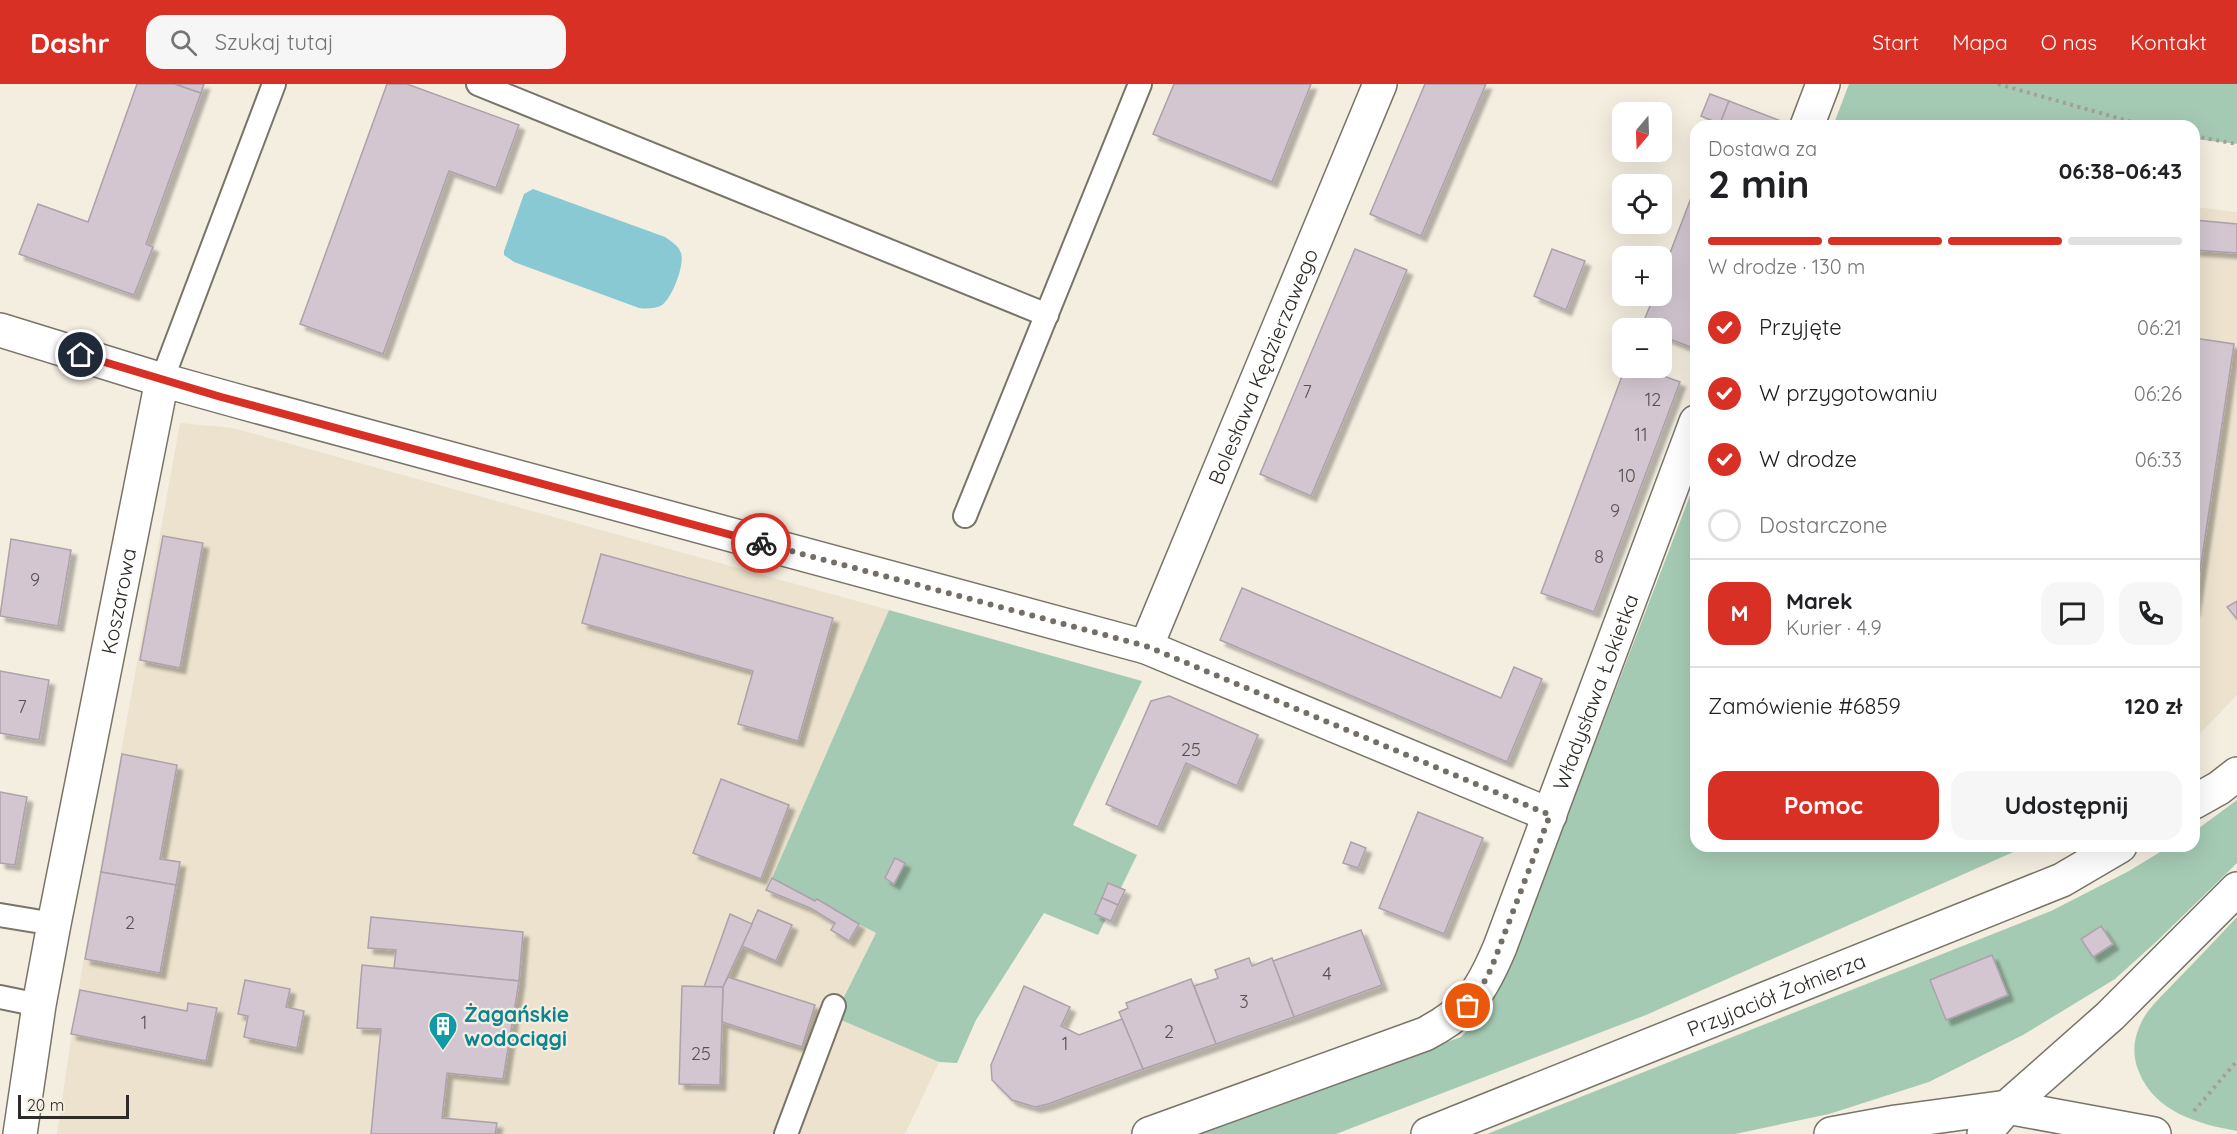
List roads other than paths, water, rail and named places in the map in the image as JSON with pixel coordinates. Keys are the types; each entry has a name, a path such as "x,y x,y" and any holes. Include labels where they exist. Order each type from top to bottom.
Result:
{"street":[{"name":"Bolesława Kędzierzawego","path":"1146,646 1380,84"},
{"path":"1809,120 1823,84"},
{"path":"0,330 162,380 1146,646 1550,815"},
{"name":"Koszarowa","path":"20,1134 39,1005 54,924 162,380"},
{"name":"Władysława Łokietka","path":"1149,1134 1425,1035 1449,1021 1468,1006 1491,969 1690,438"},
{"path":"2200,799 2237,774"},
{"name":"Przyjaciół Żołnierza","path":"1428,1134 2062,880 2110,852"},
{"path":"1984,1134 2007,1107 2110,1016 2237,889"},
{"path":"1831,1134 1896,1122 2007,1107 2154,1134"}],"lane":[{"name":"Koszarowa","path":"162,380 274,84"},
{"path":"478,84 1047,315"},
{"path":"965,516 1140,84"},
{"path":"0,915 54,924"},
{"path":"0,997 39,1005"},
{"path":"786,1134 834,1006"}],"water":[{"path":"533,189 665,237 674,244 682,258 677,281 666,301 656,307 639,308 514,262 504,255 524,194"}],"place":[{"name":"Żagańskie wodociągi","path":"443,1052"}]}
